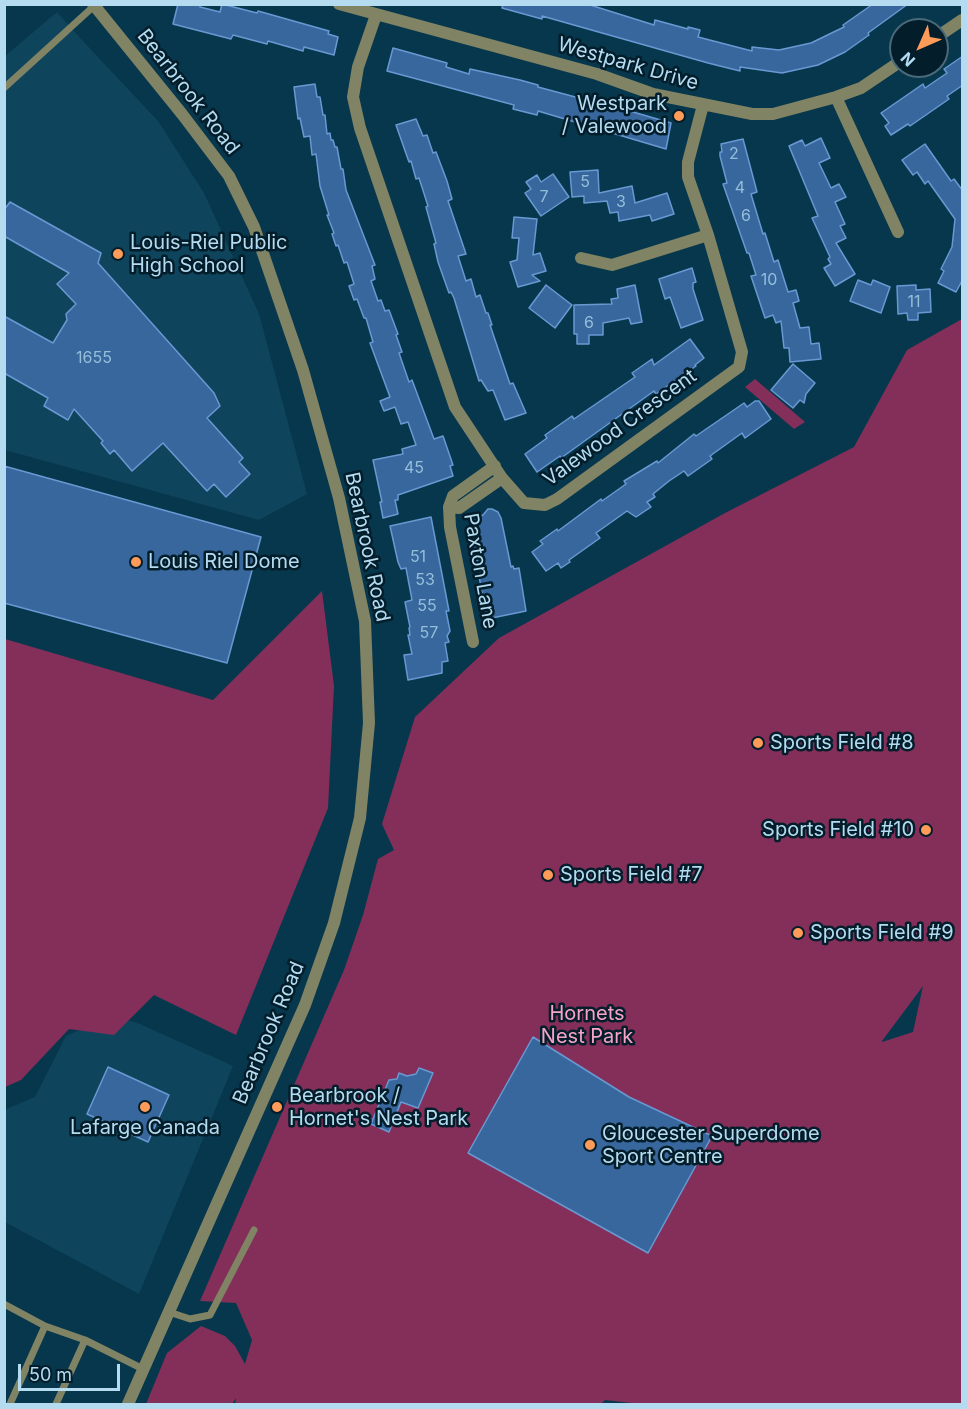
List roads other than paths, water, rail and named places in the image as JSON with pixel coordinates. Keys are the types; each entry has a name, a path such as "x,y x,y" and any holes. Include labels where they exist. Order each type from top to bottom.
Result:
{"street":[{"name":"Westpark Drive","path":"339,4 597,74 653,94 752,114 772,114 836,97 861,88 889,69"},
{"name":"Bearbrook Road","path":"95,5 229,176 254,227 303,370 339,498 365,621 369,723 360,818 334,923 305,1005 128,1404"},
{"name":"Valewood Crescent","path":"376,15 358,67 353,98 360,128 455,407 502,478 524,503 545,505 557,499 739,367 742,352 708,235 688,177 688,162 703,105"},
{"path":"949,29 963,20"},
{"path":"836,97 898,232"},
{"path":"581,258 612,266 708,235"},
{"name":"Paxton Lane","path":"473,642 450,527 449,507 453,496 495,466"},
{"name":"Paxton Lane","path":"449,507 459,508 502,478"}],"lane":[{"path":"4,88 95,5"},
{"path":"169,1312 190,1319 210,1315 254,1230"},
{"path":"4,1304 45,1326 85,1340 143,1369"},
{"path":"10,1404 45,1326"},
{"path":"56,1404 85,1340"}],"place":[{"name":"Westpark / Valewood","path":"679,116"},
{"name":"Louis-Riel Public High School","path":"118,254"},
{"name":"Louis Riel Dome","path":"136,562"},
{"name":"Sports Field #8","path":"758,743"},
{"name":"Sports Field #10","path":"926,830"},
{"name":"Sports Field #7","path":"548,875"},
{"name":"Sports Field #9","path":"798,933"},
{"name":"Lafarge Canada","path":"145,1107"},
{"name":"Bearbrook / Hornet's Nest Park","path":"277,1107"},
{"name":"Gloucester Superdome Sport Centre","path":"590,1145"}],"park label":[{"name":"Hornets Nest Park","path":"587,1026"}]}
